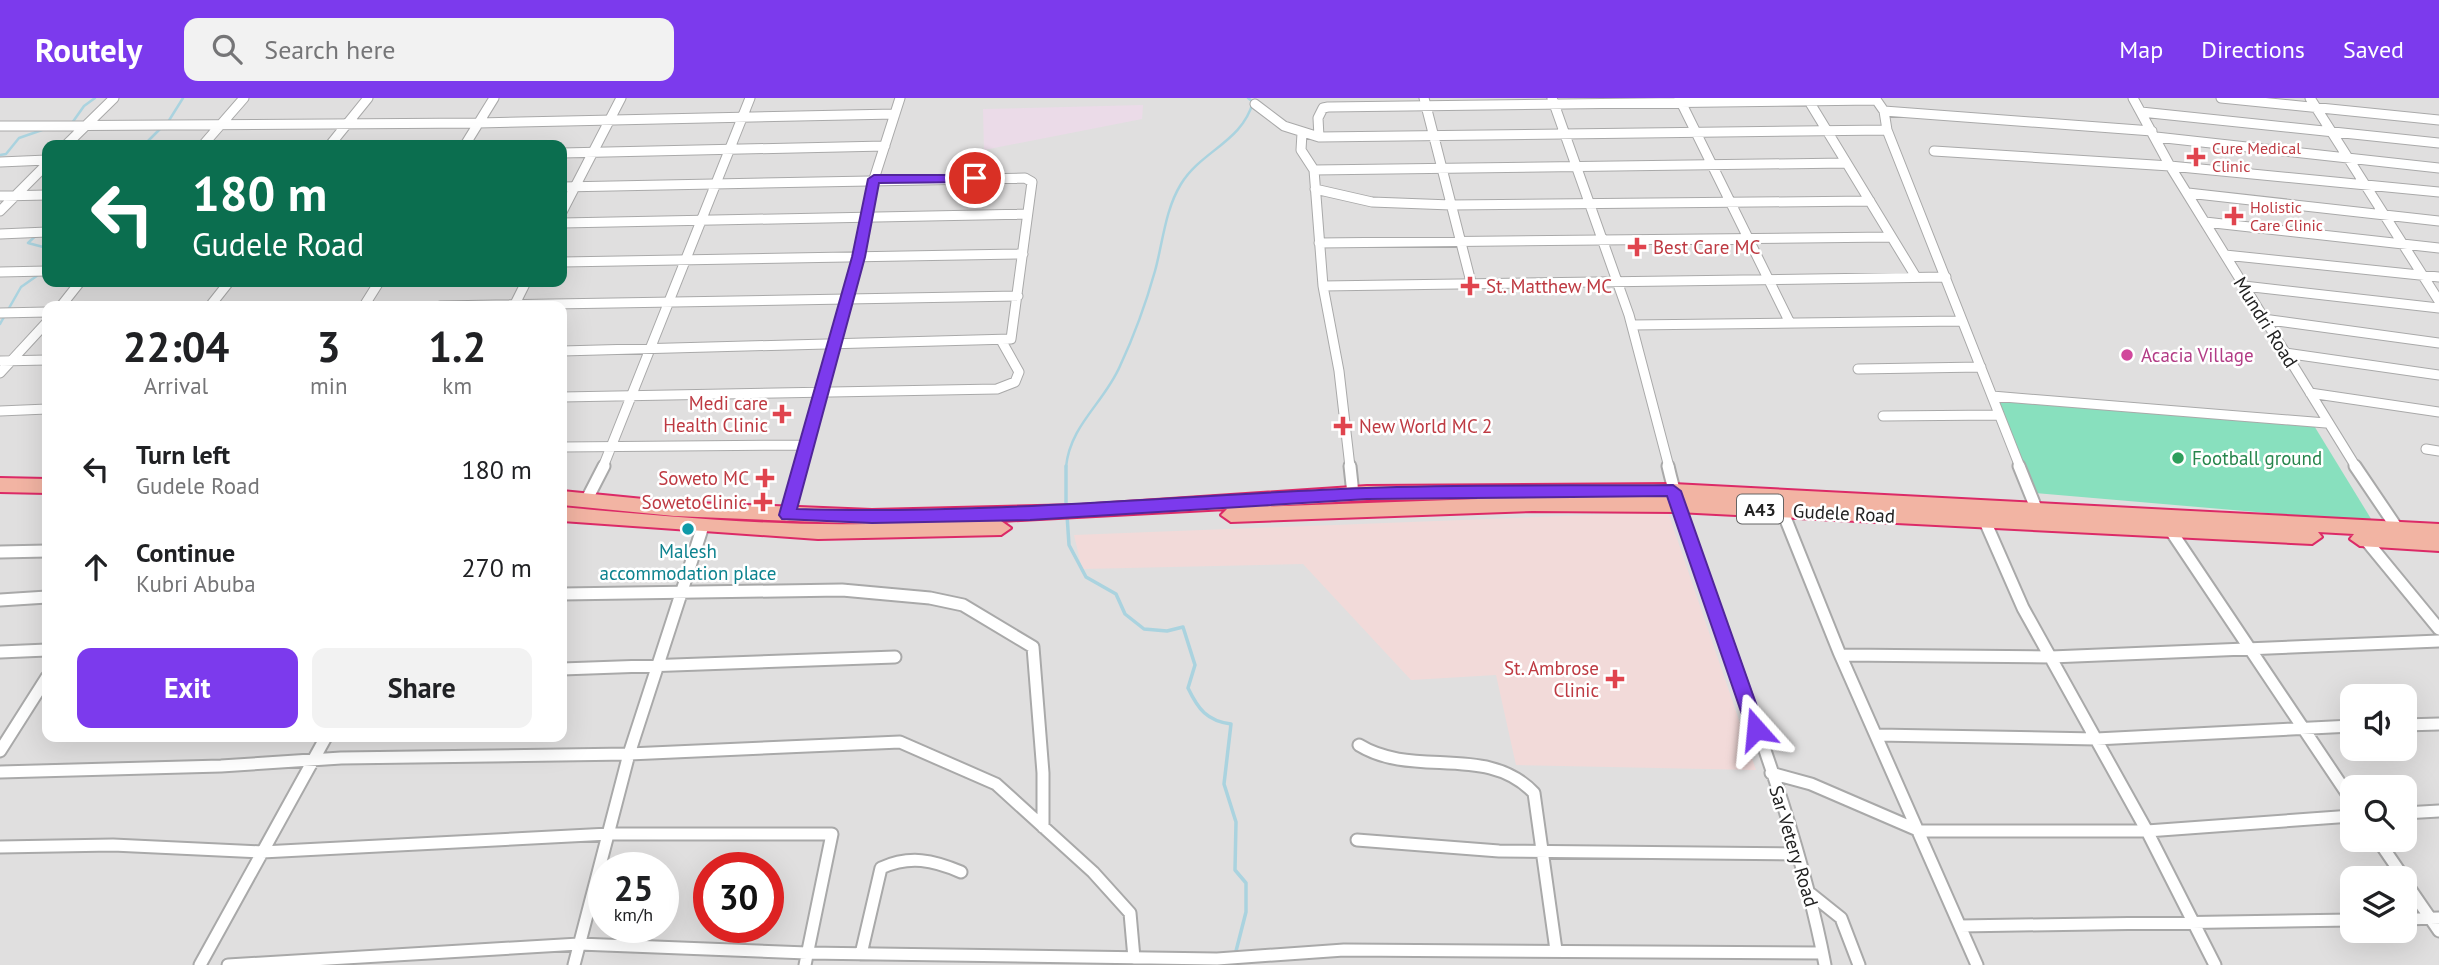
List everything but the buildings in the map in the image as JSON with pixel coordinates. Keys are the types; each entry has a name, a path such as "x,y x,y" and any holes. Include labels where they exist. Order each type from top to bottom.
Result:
{"highway":[{"path":"0,472 42,473"},
{"path":"0,485 42,486"},
{"name":"Gudele Road","path":"1081,518 1245,500 1353,494 1675,498 2036,508 2402,535 2439,544"},
{"name":"Gudele Road","path":"1081,518 1675,498 1782,510 2171,531 2365,539 2439,531"},
{"name":"A43","path":"567,499 787,515 1029,520"},
{"name":"A43","path":"567,514 703,526 872,532 1081,518"}],"street":[{"path":"71,140 114,98"},
{"path":"208,140 244,98"},
{"path":"334,140 368,98"},
{"path":"468,140 494,98"},
{"path":"567,202 621,98"},
{"path":"586,501 614,446 750,98"},
{"path":"787,515 836,343 874,179 900,98"},
{"name":"Mundri Road","path":"2133,98 2170,166 2326,423 2402,535"},
{"path":"2221,98 2313,102 2439,120"},
{"path":"1679,99 1790,323"},
{"path":"1807,99 1916,277"},
{"path":"1319,136 1318,118 1323,108 1424,102 1875,99 1884,111 1887,130 1946,277 1960,321 1981,367 2036,508"},
{"name":"Sar Vetery Road","path":"1553,100 1568,135 1632,325 1658,419 1675,498 1811,894 1823,959"},
{"path":"1424,102 1471,282"},
{"path":"2313,102 2439,301"},
{"path":"1255,104 1266,116 1302,133 1319,136 1887,130"},
{"path":"1884,111 2154,134 2439,168"},
{"path":"2141,112 2439,143"},
{"path":"0,127 478,123 610,118 895,114"},
{"path":"1302,133 1301,150 1314,170 1323,286 1339,371 1353,494"},
{"path":"567,153 885,146"},
{"path":"1934,151 2170,166 2439,192"},
{"path":"0,162 42,162"},
{"path":"1314,170 1846,163"},
{"path":"0,211 42,167"},
{"path":"567,187 874,179 1030,179 1032,182 1013,337 1001,340 567,351"},
{"path":"1315,189 1372,202 1451,205 1870,201"},
{"path":"2188,193 2439,221"},
{"path":"0,196 42,195"},
{"path":"567,223 1027,214"},
{"path":"2205,222 2439,248"},
{"path":"0,234 42,232"},
{"path":"1319,243 1462,244 1891,237"},
{"path":"567,262 1023,254"},
{"path":"2225,255 2439,277"},
{"path":"0,272 42,271"},
{"path":"1323,286 1471,282 1619,284 1946,277"},
{"path":"2244,286 2439,308"},
{"path":"65,301 76,287"},
{"path":"567,304 848,296 1018,296"},
{"path":"0,313 42,312"},
{"path":"2263,319 2439,343"},
{"path":"1632,325 1960,321"},
{"path":"0,373 42,328"},
{"path":"567,397 977,390 1009,386 1019,372 1001,340"},
{"path":"2285,354 2439,375"},
{"path":"0,361 42,360"},
{"path":"1858,369 1981,367"},
{"path":"2310,393 2439,412"},
{"path":"1992,396 2326,423"},
{"path":"0,411 42,409"},
{"path":"1883,416 1998,415"},
{"path":"567,447 806,445"},
{"path":"2427,449 2439,451"},
{"path":"1782,510 1841,655 1977,965"},
{"path":"1984,519 2023,608 2147,831 2192,925 2215,965"},
{"path":"574,965 629,754 703,526"},
{"path":"2171,531 2340,783"},
{"path":"2365,539 2439,629"},
{"path":"0,552 42,551"},
{"path":"567,594 842,590 930,598 963,605 1033,647 1043,773 1043,827"},
{"path":"0,600 42,597"},
{"path":"1841,655 2051,657 2439,640"},
{"path":"0,652 42,650"},
{"path":"567,669 655,668 895,657"},
{"path":"0,751 42,685"},
{"path":"2417,725 2439,724"},
{"path":"1877,735 2096,739 2340,726"},
{"path":"200,965 323,742"},
{"path":"0,772 341,758 629,754 900,742 996,784 1093,872 1130,913 1134,958"},
{"path":"1359,745 1377,756 1398,760 1488,765 1524,780 1534,793 1556,950"},
{"path":"1771,773 1811,785 1920,831 2147,831 2340,817"},
{"path":"2417,812 2439,811"},
{"path":"0,847 113,845 262,852 609,834 832,834 806,959"},
{"path":"1357,840 1499,851 1798,854"},
{"path":"862,954 881,868 892,862 923,857 961,872"},
{"path":"1811,894 1841,918 1859,965"},
{"path":"2417,895 2435,918 2439,931"},
{"path":"2417,919 2435,918"},
{"path":"1960,926 2192,925 2340,920"},
{"path":"228,965 579,944 806,959 862,954 1234,958 1344,950 1437,958 1556,950 1674,958 1823,959"}],"shaded area":[{"path":"0,98 2439,98 2439,965 0,965"},
{"path":"1143,105 1142,119 984,150 983,109"},
{"path":"1668,512 1756,770 1516,765 1496,675 1411,680 1303,564 1082,569 1074,535"}],"green space":[{"name":"Football ground","path":"1998,399 2313,424 2373,522 2035,493"}],"waterway":[{"path":"72,123 84,106 95,98"},
{"path":"168,122 183,98"},
{"path":"1066,467 1074,439 1113,379 1135,331 1176,194 1189,173 1240,127 1253,102 1248,98"},
{"path":"149,140 162,127"},
{"path":"0,155 6,154 19,138 45,129"},
{"path":"42,230 28,243 42,247"},
{"path":"0,324 21,287 41,273"},
{"path":"1066,467 1066,507"},
{"path":"1067,515 1069,545 1086,577 1116,594 1125,614 1144,629 1167,631 1183,627 1195,665 1188,688 1204,713 1231,724 1224,784 1236,822 1235,870 1246,883 1246,912 1235,955"}],"place":[{"name":"Cure Medical Clinic","path":"2196,157"},
{"name":"Holistic Care Clinic","path":"2234,216"},
{"name":"Best Care MC","path":"1637,247"},
{"name":"St. Matthew MC","path":"1470,286"},
{"name":"Acacia Village","path":"2127,355"},
{"name":"Medi care Health Clinic","path":"782,414"},
{"name":"New World MC 2","path":"1343,426"},
{"name":"Football ground","path":"2178,458"},
{"name":"Soweto MC","path":"765,478"},
{"name":"SowetoClinic","path":"763,502"},
{"name":"Malesh accommodation place","path":"688,529"},
{"name":"St. Ambrose Clinic","path":"1615,679"}],"route":[{"path":"975,178 874,179 858,257 787,515 872,517 1030,514 1367,494 1673,491 1756,729"}]}
